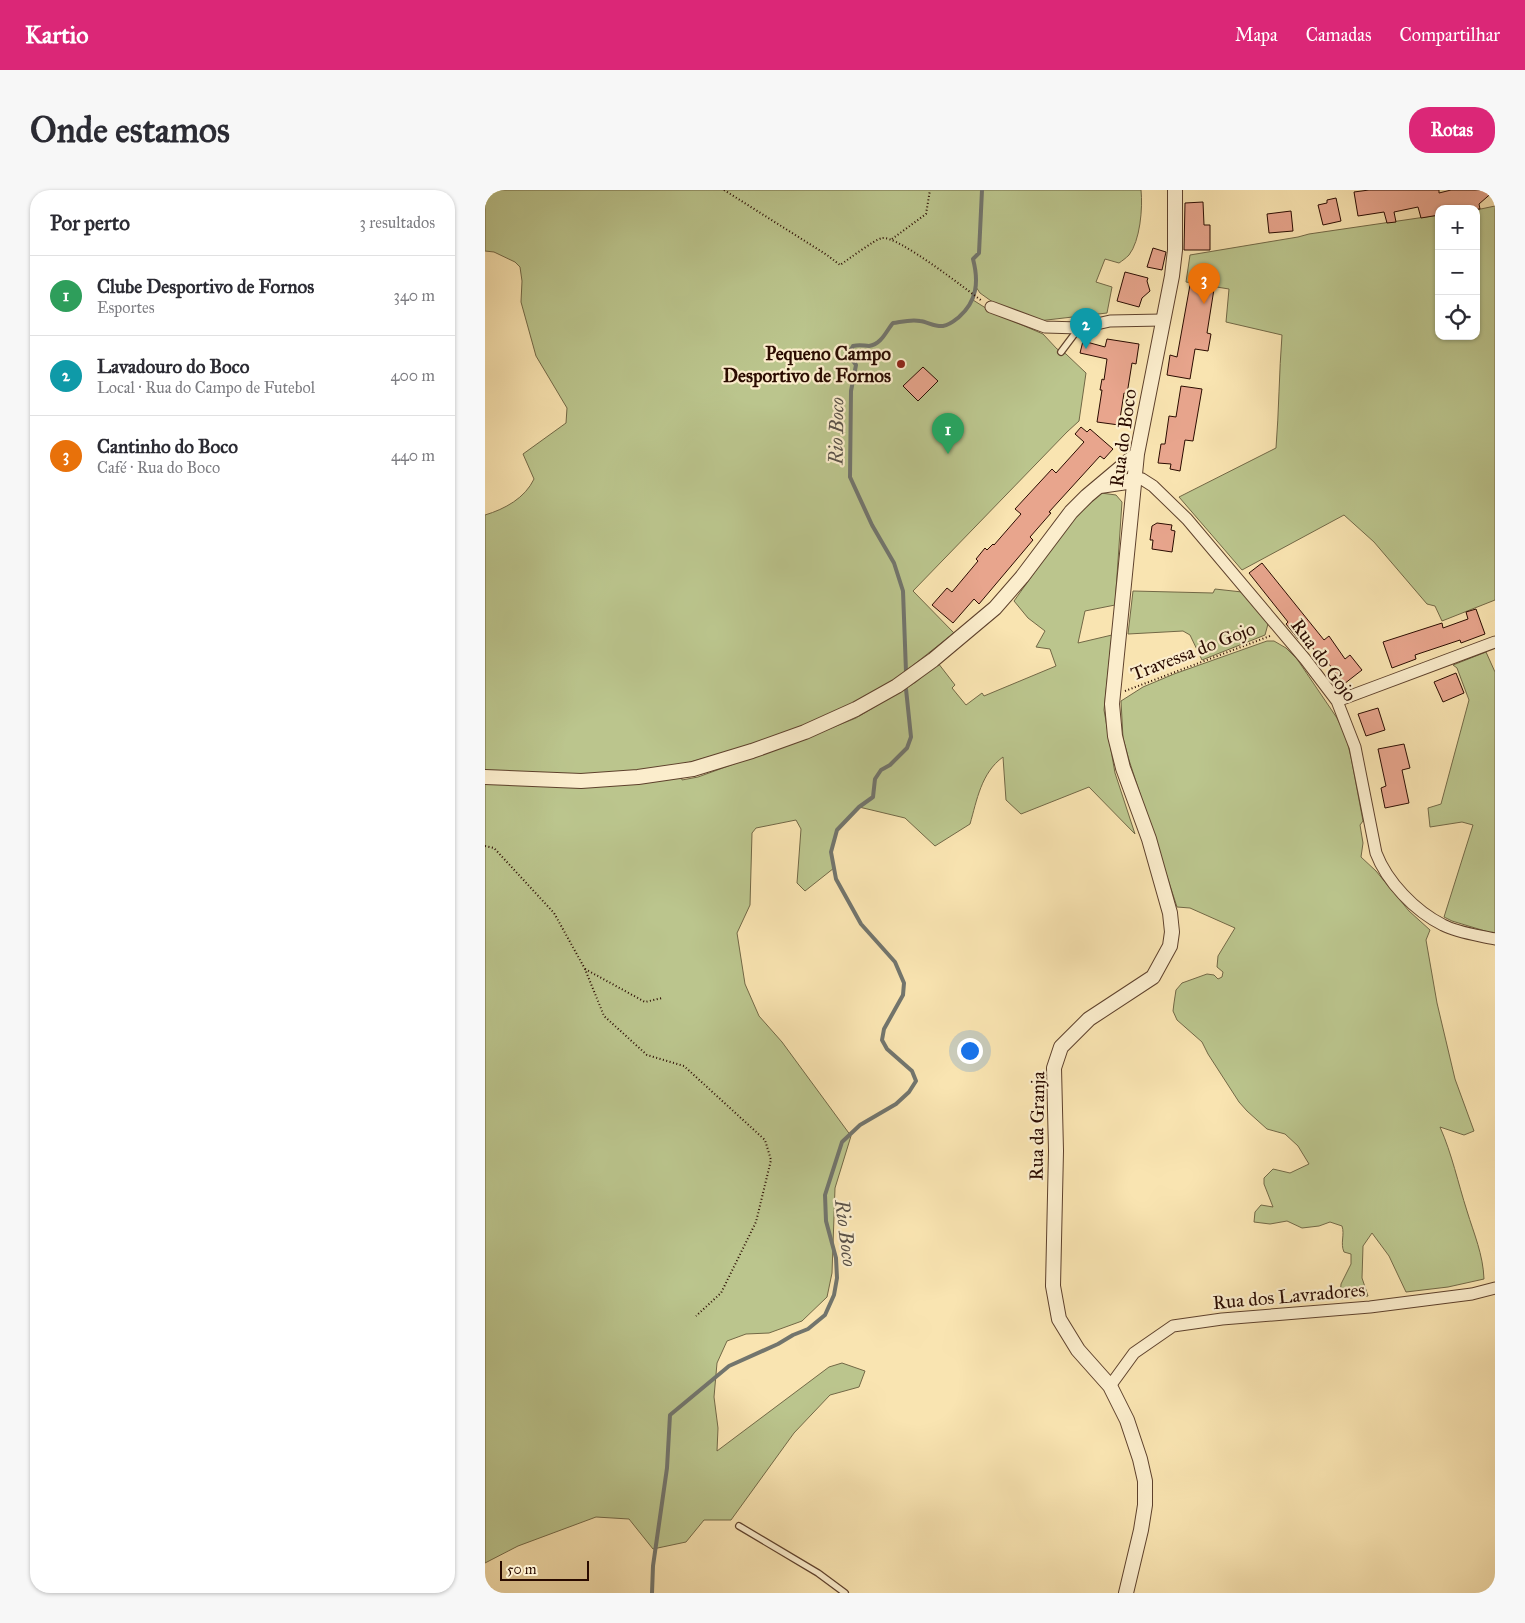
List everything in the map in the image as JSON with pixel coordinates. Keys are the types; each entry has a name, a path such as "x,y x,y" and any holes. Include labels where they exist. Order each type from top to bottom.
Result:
{"street":[{"name":"Rua do Boco","path":"1113,693 1137,454 1172,276 1175,250 1175,190"},
{"path":"991,307 1045,327 1079,328 1109,320 1163,320"},
{"path":"485,777 581,781 638,777 693,769 805,732 856,710 897,686 963,636 995,608 1022,577 1071,512 1137,454"},
{"path":"1100,486 1127,482 1136,478"},
{"name":"Rua do Gojo","path":"1136,478 1142,479 1153,486 1187,518 1280,629 1337,701 1355,747 1376,853 1388,876 1412,902 1430,917 1445,926 1495,939"},
{"path":"1337,701 1495,642"},
{"name":"Rua da Granja","path":"1113,693 1112,704 1115,736 1123,768 1149,839 1168,903 1172,932 1170,946 1153,977 1089,1019 1061,1047 1054,1068 1053,1286 1059,1319 1078,1350 1110,1386 1127,1420 1140,1459 1145,1481 1145,1505 1126,1593"},
{"name":"Rua dos Lavradores","path":"1110,1386 1134,1353 1173,1326 1221,1319 1370,1307 1472,1294 1495,1288"}],"lane":[{"path":"1061,352 1079,328"},
{"path":"739,1526 818,1573 845,1593"}],"path":[{"path":"724,190 840,265 882,238 892,239 941,270 981,300"},
{"path":"892,239 926,214 930,190"},
{"name":"Travessa do Gojo","path":"1113,693 1124,692 1261,640 1271,636 1280,629"},
{"path":"485,846 494,848 554,913 585,969 604,1016 647,1055 683,1066 765,1140 771,1160 756,1222 721,1293 695,1316"},
{"path":"585,969 645,1002 663,998"}],"green space":[{"path":"485,190 1141,190 1142,206 1140,224 1133,249 1119,263 1105,259 1096,282 1112,287 1107,313 1038,321 994,303 980,293 976,287 973,300 992,312 1043,334 1057,349 1066,354 1086,373 1079,421 913,591 954,633 888,685 840,710 768,740 680,765 682,780 698,777 819,733 856,718 916,682 938,663 955,685 952,688 966,705 982,693 984,696 1056,666 1050,649 1036,647 1045,631 1028,618 1014,601 1072,520 1101,493 1116,495 1122,502 1115,605 1085,611 1078,643 1112,635 1104,710 1115,773 1135,834 1089,787 1021,814 1006,800 1003,757 990,771 981,787 970,824 935,846 905,818 859,807 840,827 833,840 832,857 834,868 805,891 797,883 801,829 796,820 756,828 752,833 750,905 737,933 745,984 759,1016 782,1042 851,1136 835,1188 832,1273 827,1297 802,1321 769,1333 746,1334 727,1341 717,1363 714,1397 718,1428 717,1451 829,1367 842,1363 865,1371 859,1387 830,1395 794,1433 731,1520 704,1520 686,1542 653,1549 629,1519 596,1517 518,1546 485,1563 485,515 500,510 514,502 530,486 534,479 523,454 566,423 567,408 536,356 521,302 522,281 520,267 515,262 494,252 485,251"},
{"path":"1495,206 1495,600 1442,621 1435,606 1427,604 1374,542 1344,515 1242,570 1179,497 1276,448 1282,335 1226,322 1229,289 1186,282 1190,255 1309,234 1435,216 1435,340 1480,340 1480,209"},
{"path":"1215,589 1242,592 1268,624 1265,635 1202,660 1190,635 1183,631 1128,634 1133,591 1213,593"},
{"path":"1267,641 1274,641 1286,648 1297,659 1337,718 1346,737 1363,821 1360,825 1363,843 1361,857 1376,871 1409,911 1430,930 1426,940 1437,1003 1455,1079 1474,1131 1464,1135 1440,1127 1478,1244 1484,1279 1448,1287 1406,1292 1389,1256 1372,1233 1363,1246 1362,1278 1368,1296 1340,1299 1341,1284 1351,1264 1351,1254 1344,1252 1343,1249 1342,1226 1330,1222 1319,1226 1302,1228 1287,1221 1270,1224 1254,1222 1255,1212 1261,1205 1273,1207 1264,1184 1264,1178 1273,1169 1290,1173 1309,1164 1298,1146 1285,1134 1267,1129 1239,1102 1202,1042 1177,1020 1173,1011 1176,990 1182,983 1207,974 1214,975 1218,979 1222,977 1223,972 1217,967 1218,956 1235,928 1190,908 1177,907 1123,738 1121,701 1143,687 1174,674"},
{"path":"1486,652 1495,672 1495,934 1444,917 1473,825 1462,822 1430,827 1428,808 1441,804 1469,700 1457,668 1453,665"}],"building":[{"path":"1369,190 1439,190 1439,193 1451,190 1495,190 1479,205 1435,205 1435,216 1421,218 1418,207 1394,212 1396,222 1387,223 1384,212 1358,216 1354,192"},
{"path":"1336,198 1341,221 1323,225 1318,205"},
{"path":"1203,202 1204,225 1210,225 1210,250 1184,250 1185,203"},
{"path":"1291,211 1293,231 1269,233 1267,214"},
{"path":"1153,248 1166,252 1162,270 1147,267"},
{"path":"1125,272 1148,278 1150,291 1142,298 1139,307 1117,301"},
{"path":"1190,285 1214,289 1207,333 1211,334 1208,351 1195,349 1190,379 1167,375 1170,355 1177,357"},
{"path":"1107,339 1139,344 1136,364 1132,363 1127,394 1124,393 1119,425 1097,422 1102,390 1100,390 1102,379 1104,380 1107,359 1080,353 1083,341 1105,347"},
{"path":"923,367 938,381 918,401 903,386"},
{"path":"1181,386 1202,389 1193,441 1185,440 1180,471 1170,469 1171,464 1158,463 1161,444 1165,444 1169,416 1176,417"},
{"path":"1081,427 1087,432 1090,429 1113,449 1104,459 1100,456 1049,512 1051,513 1030,537 1033,540 979,604 974,599 953,623 932,605 947,588 952,592 978,561 976,559 985,548 987,550 994,545 1021,514 1015,509 1052,469 1056,473 1084,442 1075,434"},
{"path":"1157,523 1172,525 1171,530 1175,531 1172,552 1152,549 1153,540 1150,540 1152,526"},
{"path":"1262,563 1324,640 1329,636 1345,659 1350,655 1362,670 1344,684 1326,660 1323,662 1304,636 1299,640 1286,624 1288,622 1249,573"},
{"path":"1476,609 1485,634 1461,643 1460,640 1415,655 1416,659 1392,668 1383,642 1442,623 1443,628 1468,619 1466,612"},
{"path":"1456,673 1464,693 1443,702 1434,682"},
{"path":"1378,708 1385,730 1366,736 1358,714"},
{"path":"1404,744 1410,768 1402,770 1409,803 1385,808 1381,788 1386,786 1378,749"}],"waterway":[{"name":"Rio Boco","path":"906,672 903,591 894,563 872,525 850,477 851,391 856,365 851,358 850,351 853,346 869,346 877,343 893,323 917,320 943,326 952,323 965,311 975,291 976,276 973,259 979,253 982,190"},
{"name":"Rio Boco","path":"652,1593 653,1566 667,1468 670,1415 729,1366 808,1329 825,1315 834,1295 837,1278 836,1258 826,1221 825,1195 842,1142 860,1125 896,1104 909,1092 916,1081 912,1071 887,1049 882,1040 884,1029 903,995 904,983 895,962 861,924 836,879 831,852 837,830 859,807 873,797 875,779 881,770 890,765 907,748 911,737 906,689"}],"place":[{"name":"Cantinho do Boco","path":"1204,304"},
{"name":"Lavadouro do Boco","path":"1086,349"},
{"name":"Pequeno Campo Desportivo de Fornos","path":"901,364"},
{"name":"Clube Desportivo de Fornos","path":"948,454"}]}
